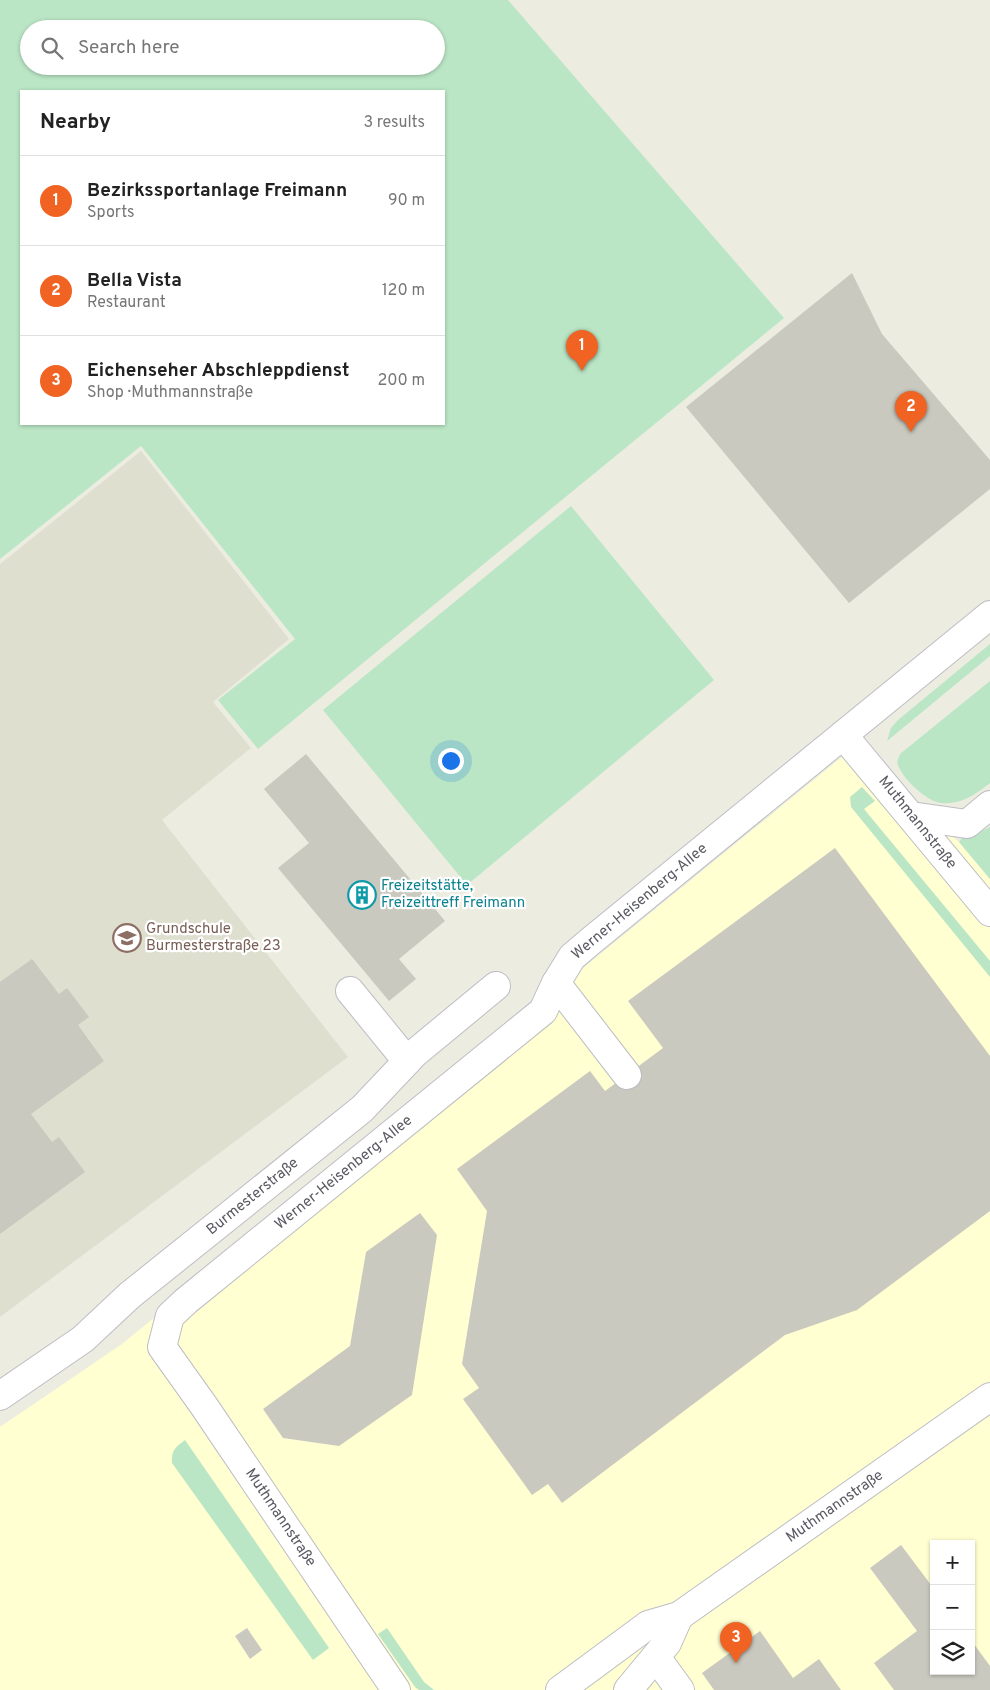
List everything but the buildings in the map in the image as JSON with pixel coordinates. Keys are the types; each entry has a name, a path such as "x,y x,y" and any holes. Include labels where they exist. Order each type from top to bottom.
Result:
{"street":[{"name":"Werner-Heisenberg-Allee","path":"162,1347 170,1316 186,1301 543,1011 556,983 572,957 990,615"},
{"name":"Muthmannstraße","path":"843,735 990,912"},
{"path":"911,816 967,824 990,805"},
{"path":"556,983 627,1075"},
{"name":"Burmesterstraße","path":"0,1396 83,1339 130,1295 362,1109 407,1060 496,986"},
{"path":"350,991 407,1060"},
{"name":"Muthmannstraße","path":"162,1347 396,1690"},
{"name":"Muthmannstraße","path":"560,1690 648,1626 680,1616 990,1397"},
{"name":"Muthmannstraße","path":"628,1690 667,1643 680,1616"},
{"path":"656,1657 680,1690"}],"shaded area":[{"path":"0,0 508,0 784,318 258,749 218,700 295,639 141,446 0,559"},
{"name":"Grundschule Burmesterstraße 23","path":"141,451 289,639 213,702 251,748 162,820 348,1057 0,1317 0,564"},
{"path":"571,506 714,680 467,885 323,710"},
{"path":"990,644 990,656 887,741 891,728 898,720"},
{"path":"990,681 990,783 961,801 935,802 922,794 904,776 897,764 900,754"},
{"path":"848,752 959,842 990,879 990,1690 0,1690 0,1427 122,1344"},
{"path":"862,787 875,801 864,809 990,961 990,977 851,807 850,797"},
{"path":"990,827 990,879 959,842 962,838 974,835"},
{"path":"185,1440 329,1648 313,1660 172,1463 172,1455 175,1449"},
{"path":"387,1628 424,1682 434,1690 419,1690 415,1687 378,1634"}],"place":[{"name":"Bezirkssportanlage Freimann","path":"582,371"},
{"name":"Bella Vista","path":"911,432"},
{"name":"Freizeitstätte, Freizeittreff Freimann","path":"362,895"},
{"name":"Grundschule Burmesterstraße 23","path":"127,938"},
{"name":"Eichenseher Abschleppdienst","path":"736,1663"}]}
